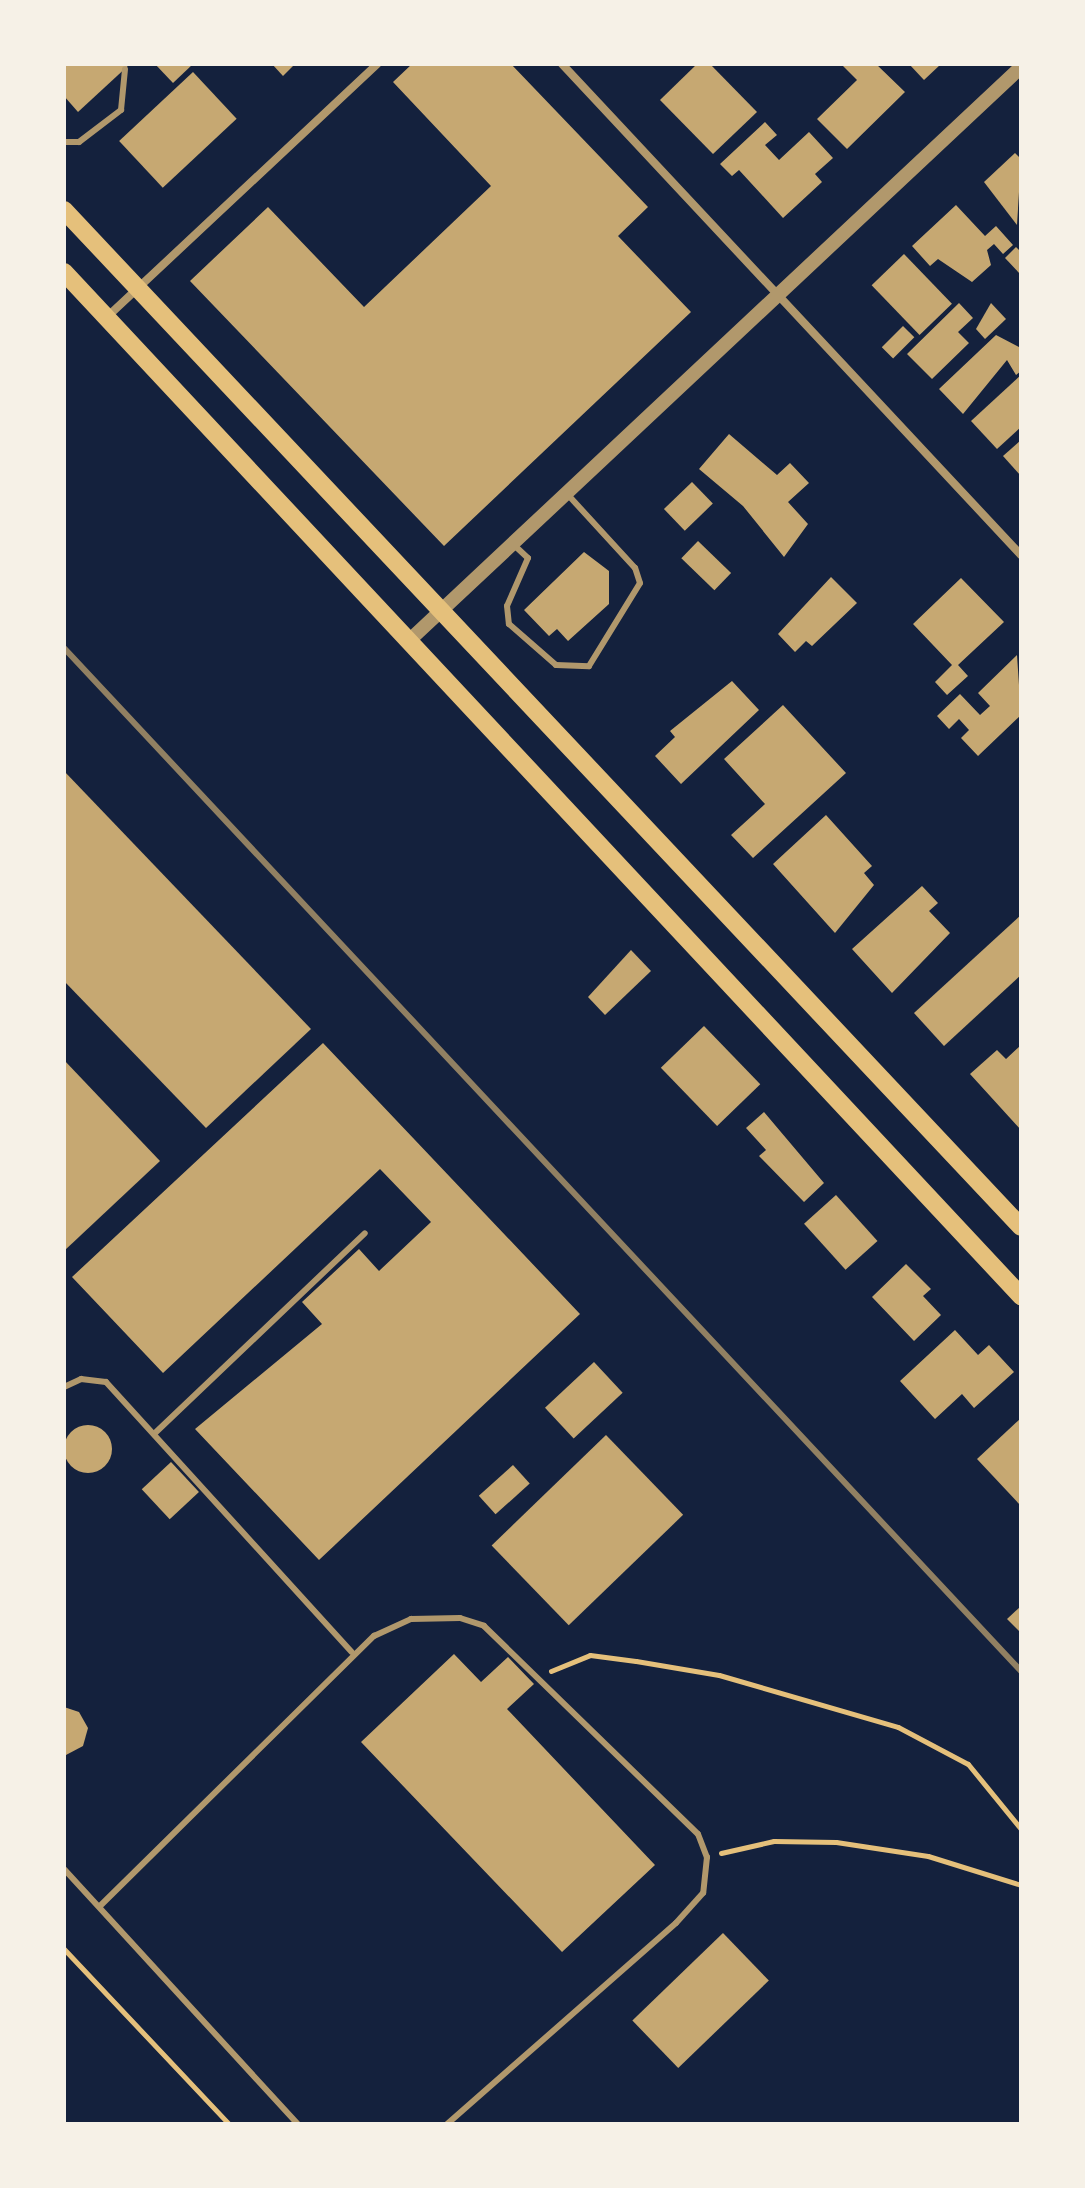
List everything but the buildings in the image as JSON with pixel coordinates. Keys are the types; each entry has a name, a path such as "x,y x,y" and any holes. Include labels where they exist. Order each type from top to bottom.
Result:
{"main road":[{"path":"64,210 445,608 1021,1227"},
{"path":"64,272 413,637 1021,1296"}],"street":[{"path":"107,317 377,64"},
{"path":"562,64 1021,555"},
{"path":"413,637 780,297 1021,67"}],"lane":[{"path":"64,142 79,142 121,110 125,69"},
{"path":"513,544 528,558 507,606 509,624 556,665 589,666 640,583 635,568 568,495"},
{"path":"154,1434 365,1233"},
{"path":"64,1387 81,1379 106,1382 352,1652"},
{"path":"100,1906 352,1652 411,1619 460,1618 484,1626 698,1834 707,1857 703,1893 676,1923 447,2124"},
{"path":"64,1869 298,2124"}],"path":[{"path":"540,1682 590,1655 719,1675 898,1727 968,1764 1021,1829"},
{"path":"707,1857 774,1841 836,1842 928,1856 1021,1885"},
{"path":"64,1949 229,2124"}],"railway":[{"path":"64,648 1021,1671"}]}
